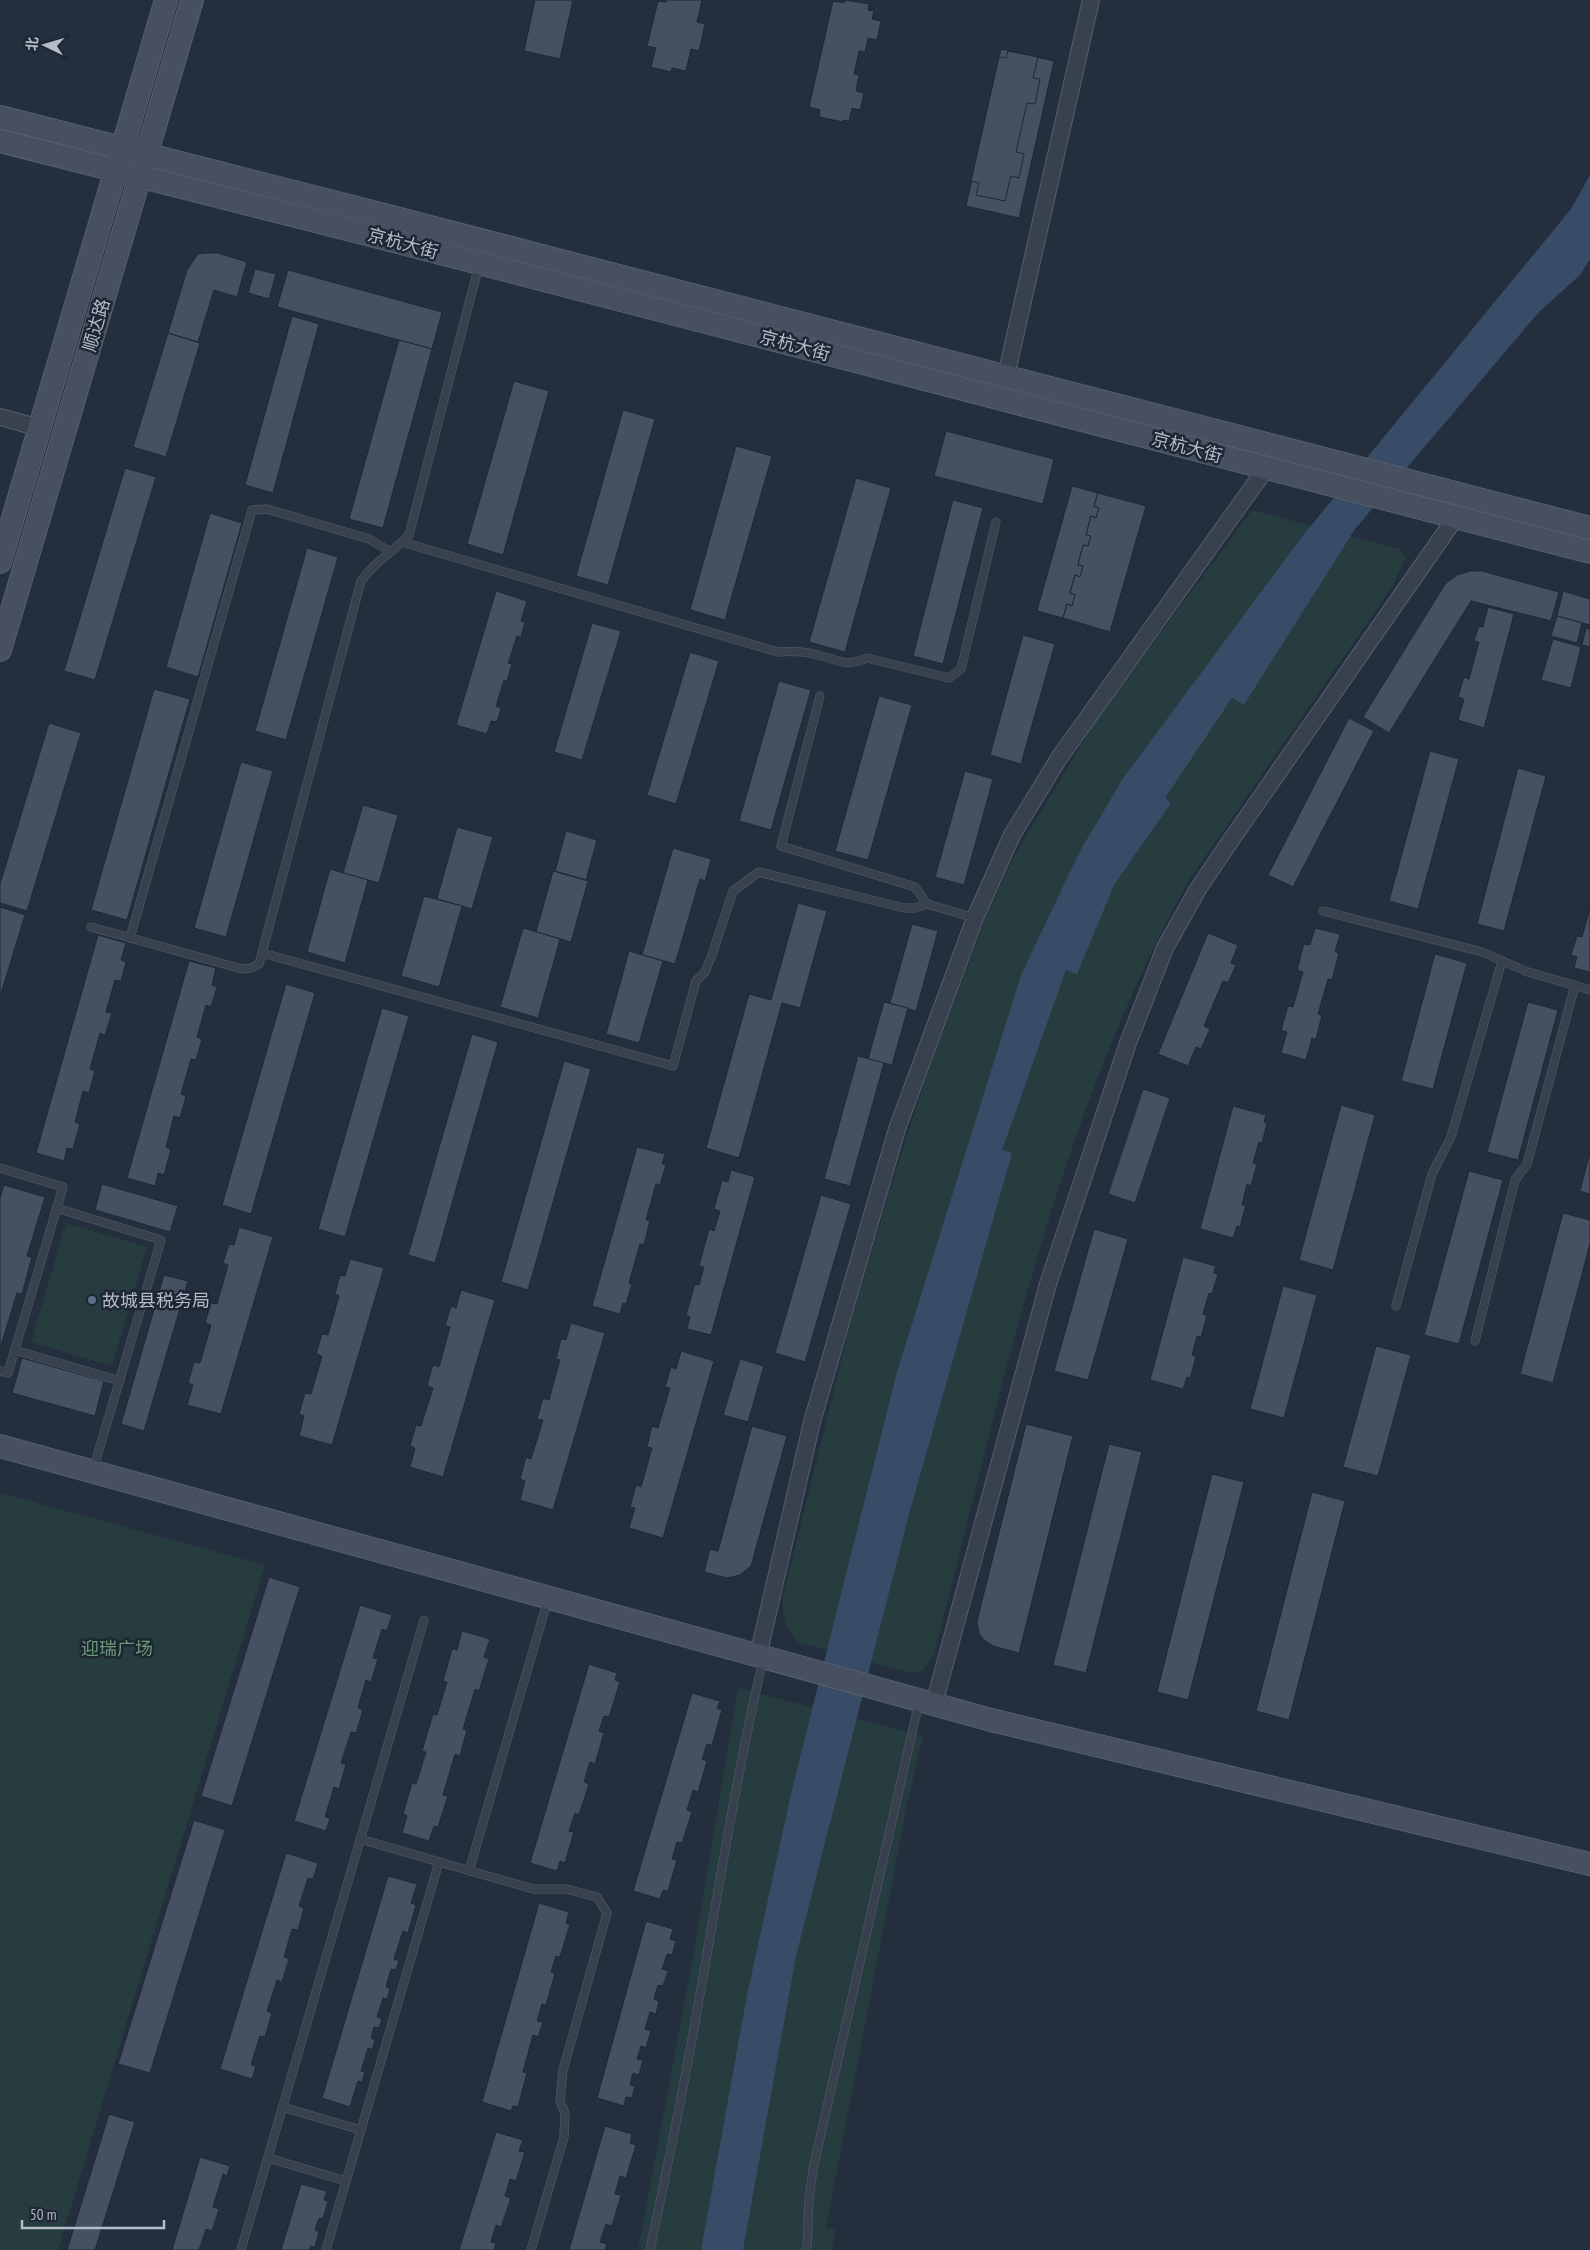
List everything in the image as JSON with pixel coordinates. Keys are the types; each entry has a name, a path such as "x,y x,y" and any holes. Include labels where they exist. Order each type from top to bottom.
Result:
{"main road":[{"name":"顺达路","path":"0,562 166,0"},
{"name":"顺达路","path":"0,650 192,0"},
{"name":"京杭大街","path":"0,117 1590,528"},
{"name":"京杭大街","path":"0,141 480,263 1590,552"},
{"path":"0,1446 990,1720 1590,1864"}],"street":[{"path":"1006,376 1091,0"},
{"path":"0,417 40,428"},
{"path":"761,1656 812,1422 897,1129 975,918 1012,835 1060,758 1267,467"},
{"path":"927,1702 1048,1284 1128,1043 1165,948 1198,889 1231,840 1456,517"}],"lane":[{"path":"91,927 242,969 251,968 259,964 361,581 383,556 391,552 408,535 480,263"},
{"path":"130,938 252,510 267,508 369,538 391,552"},
{"path":"402,542 778,652 798,651 855,664 867,658 949,678 961,669 996,522"},
{"path":"820,696 781,846 916,887 927,904"},
{"path":"262,953 673,1066 696,981 705,972 712,955 733,891 759,872 904,908 915,908 927,904 975,918"},
{"path":"1322,911 1482,952 1525,971 1590,990"},
{"path":"1396,1306 1432,1174 1451,1137 1502,961"},
{"path":"1475,1341 1515,1180 1527,1164 1575,985"},
{"path":"0,1168 63,1187 8,1373 0,1371"},
{"path":"56,1208 161,1240 93,1472"},
{"path":"14,1350 120,1381"},
{"path":"469,1871 549,1598"},
{"path":"241,2250 424,1620"},
{"path":"650,2250 688,2059 728,1823 761,1656"},
{"path":"807,2250 809,2199 813,2169 927,1702"},
{"path":"360,1839 533,1889 566,1889 597,1897 607,1913 563,2070 560,2101 565,2113 564,2137 531,2250"},
{"path":"326,2250 439,1862"},
{"path":"282,2108 361,2130"},
{"path":"268,2158 346,2180"}],"green space":[{"path":"1252,510 1400,549 1405,559 1392,587 1189,880 1143,971 1102,1066 1068,1162 1037,1259 983,1457 934,1655 923,1671 911,1673 798,1642 788,1628 782,1600 851,1321 895,1173 926,1078 987,914 1016,853 1096,720"},
{"path":"66,1223 147,1247 112,1366 31,1342"},
{"name":"迎瑞广场","path":"0,1493 265,1565 58,2250 0,2250"},
{"path":"738,1688 923,1736 908,1800 826,2228 835,2230 832,2250 638,2250 693,1957"}],"water":[{"path":"1590,175 1590,259 1580,275 1538,313 1355,529 1244,705 1232,698 1165,798 1171,803 1114,885 1077,974 1066,970 1002,1150 1012,1153 909,1514 796,1956 743,2250 701,2250 747,1995 793,1785 897,1372 1021,975 1080,851 1124,777 1301,538 1571,209"}],"building":[{"path":"535,0 573,0 560,59 524,51"},
{"path":"666,0 702,0 697,22 705,24 699,51 691,49 686,71 672,68 671,72 651,67 656,48 647,46 658,1 666,2"},
{"path":"845,0 869,4 868,10 874,11 872,19 881,21 877,40 868,38 865,52 859,51 854,74 859,75 856,91 864,93 860,110 852,108 849,121 843,120 843,122 819,117 820,110 809,107 833,1 844,3"},
{"path":"1001,49 1054,61 1019,218 966,206"},
{"path":"1008,51 1038,57 1033,78 1040,79 1035,104 1027,103 1016,152 1024,154 1019,178 1011,176 1005,201 976,195 979,183 971,181 999,57 1006,58"},
{"path":"218,253 247,262 237,297 214,290 198,342 168,333 187,270 198,254"},
{"path":"255,269 276,274 269,299 248,293"},
{"path":"288,270 442,312 432,349 277,307"},
{"path":"292,316 319,324 273,493 245,485"},
{"path":"168,333 200,343 166,457 133,447"},
{"path":"399,340 432,349 383,528 349,519"},
{"path":"514,381 549,391 503,555 467,544"},
{"path":"623,410 655,419 608,585 576,576"},
{"path":"946,431 1054,459 1043,504 934,476"},
{"path":"736,446 772,456 725,620 690,610"},
{"path":"125,468 156,477 95,680 64,671"},
{"path":"856,478 891,488 845,652 809,642"},
{"path":"1072,486 1098,493 1094,506 1099,508 1096,518 1091,516 1086,535 1091,536 1088,546 1083,545 1078,565 1083,566 1080,577 1075,575 1070,593 1075,595 1072,606 1067,604 1063,618 1037,611"},
{"path":"1098,493 1146,506 1110,632 1063,618 1067,604 1072,606 1075,595 1070,593 1075,575 1080,577 1083,566 1078,565 1083,545 1088,546 1091,536 1086,535 1091,516 1096,518 1099,508 1094,506"},
{"path":"953,500 983,508 943,664 913,656"},
{"path":"210,513 242,523 198,677 166,667"},
{"path":"307,548 338,557 286,740 255,731"},
{"path":"1470,571 1482,571 1559,592 1551,621 1471,601 1389,733 1363,717 1445,584 1457,575"},
{"path":"496,591 527,601 521,621 525,622 521,637 517,636 508,663 512,664 507,681 504,680 496,706 501,708 497,722 491,721 487,734 456,725"},
{"path":"1563,591 1590,599 1590,625 1557,616"},
{"path":"1488,607 1514,614 1484,728 1458,720 1464,699 1458,697 1464,677 1469,679 1479,642 1474,641 1479,626 1483,627"},
{"path":"1557,616 1582,623 1577,643 1551,636"},
{"path":"592,623 621,631 582,760 554,752"},
{"path":"1586,628 1590,629 1590,647 1582,645"},
{"path":"1023,635 1055,644 1021,764 990,755"},
{"path":"1553,639 1581,647 1571,688 1541,680"},
{"path":"690,652 719,661 676,804 647,795"},
{"path":"779,681 811,690 771,830 739,821"},
{"path":"154,689 190,699 127,920 91,910"},
{"path":"879,696 912,705 868,860 835,851"},
{"path":"1349,718 1374,731 1293,887 1268,875"},
{"path":"49,723 81,733 27,911 0,903 0,884"},
{"path":"1430,751 1459,759 1418,909 1389,901"},
{"path":"241,762 273,771 226,937 194,928"},
{"path":"1518,768 1546,776 1504,931 1477,924"},
{"path":"965,771 993,779 964,885 935,877"},
{"path":"363,805 398,815 379,883 343,873"},
{"path":"457,827 493,837 472,909 437,899"},
{"path":"566,831 597,840 586,880 555,871"},
{"path":"673,848 711,859 705,881 700,879 675,964 642,955"},
{"path":"330,869 368,880 345,963 307,952"},
{"path":"553,871 588,881 571,942 536,932"},
{"path":"424,896 462,906 439,987 401,976"},
{"path":"798,903 827,911 800,1008 782,1003 739,1158 706,1148 749,994 771,1000"},
{"path":"0,907 25,915 0,997"},
{"path":"1590,908 1590,972 1574,968 1577,957 1571,955 1577,936 1582,937"},
{"path":"912,924 938,931 916,1011 890,1003"},
{"path":"523,928 560,939 538,1018 500,1007"},
{"path":"1315,928 1340,934 1335,952 1339,953 1332,980 1328,979 1318,1014 1322,1015 1316,1039 1312,1038 1306,1060 1281,1053 1287,1032 1281,1030 1288,1006 1293,1007 1303,972 1297,970 1304,944 1310,945"},
{"path":"1208,933 1238,945 1231,963 1236,965 1228,983 1223,981 1204,1026 1210,1029 1201,1049 1196,1047 1188,1066 1158,1054"},
{"path":"98,935 126,943 121,960 126,962 121,981 115,980 106,1012 112,1013 105,1035 100,1033 90,1069 95,1071 89,1093 83,1091 75,1122 80,1124 73,1149 67,1148 64,1161 36,1153"},
{"path":"629,951 663,961 639,1043 606,1034"},
{"path":"1435,954 1467,963 1433,1089 1401,1081"},
{"path":"189,961 216,968 212,985 217,987 211,1007 206,1005 197,1037 202,1039 196,1060 191,1059 181,1094 186,1096 180,1118 174,1116 166,1147 171,1149 164,1175 158,1173 155,1186 127,1178"},
{"path":"286,984 315,993 251,1214 222,1205"},
{"path":"884,1002 908,1008 892,1065 868,1059"},
{"path":"1528,1002 1558,1010 1518,1160 1487,1152"},
{"path":"382,1008 409,1016 345,1237 318,1229"},
{"path":"472,1034 498,1042 435,1263 408,1255"},
{"path":"858,1056 884,1063 850,1186 824,1179"},
{"path":"564,1061 591,1069 528,1290 501,1282"},
{"path":"1143,1089 1170,1098 1135,1203 1108,1194"},
{"path":"1341,1105 1375,1115 1333,1270 1299,1260"},
{"path":"1233,1106 1266,1115 1264,1122 1267,1123 1262,1143 1259,1142 1253,1163 1257,1164 1251,1186 1247,1184 1242,1205 1246,1205 1240,1227 1237,1226 1233,1238 1200,1229"},
{"path":"637,1147 665,1154 662,1164 666,1165 660,1185 656,1184 646,1220 650,1221 644,1245 640,1244 629,1283 632,1284 626,1304 623,1303 620,1314 592,1306"},
{"path":"1590,1152 1590,1194 1580,1191"},
{"path":"731,1170 755,1177 711,1335 687,1329 690,1317 686,1315 695,1284 699,1285 704,1267 699,1266 709,1229 714,1231 720,1211 714,1209 722,1180 728,1182"},
{"path":"1469,1171 1503,1180 1459,1344 1424,1335"},
{"path":"102,1184 178,1206 170,1232 95,1210"},
{"path":"4,1185 45,1197 27,1256 32,1257 22,1294 17,1293 0,1349 0,1198"},
{"path":"821,1195 851,1204 805,1362 775,1353"},
{"path":"1563,1213 1590,1220 1590,1244 1553,1383 1520,1374"},
{"path":"239,1227 273,1237 221,1414 187,1405 193,1385 188,1383 194,1362 200,1363 211,1325 205,1323 211,1303 217,1304 228,1265 223,1263 229,1244 234,1245"},
{"path":"1094,1229 1128,1239 1088,1380 1054,1371"},
{"path":"1183,1257 1216,1266 1214,1273 1218,1274 1212,1294 1209,1293 1203,1314 1207,1315 1201,1337 1197,1336 1192,1355 1196,1357 1190,1378 1187,1377 1183,1389 1150,1380"},
{"path":"350,1259 384,1268 332,1445 299,1436 304,1416 299,1414 305,1393 311,1394 322,1356 316,1354 322,1334 328,1335 339,1296 335,1294 340,1275 345,1276"},
{"path":"164,1275 188,1281 144,1431 121,1424"},
{"path":"1283,1286 1317,1295 1284,1418 1250,1409"},
{"path":"461,1290 495,1300 443,1477 410,1467 415,1448 410,1446 416,1425 421,1426 433,1388 427,1386 433,1365 439,1367 450,1327 445,1326 451,1306 456,1308"},
{"path":"571,1323 605,1333 553,1510 520,1500 525,1481 520,1479 526,1457 531,1459 543,1420 537,1419 543,1398 549,1400 560,1360 556,1359 561,1339 566,1340"},
{"path":"1376,1346 1411,1355 1378,1476 1343,1467"},
{"path":"681,1351 714,1361 663,1538 629,1528 635,1508 630,1507 636,1485 641,1487 652,1448 647,1447 652,1426 658,1428 670,1388 665,1387 671,1367 676,1369"},
{"path":"22,1358 104,1381 95,1416 12,1393"},
{"path":"740,1359 764,1366 748,1422 723,1415"},
{"path":"1026,1424 1073,1436 1019,1653 993,1646 983,1639 979,1633 977,1621"},
{"path":"752,1426 787,1436 751,1566 740,1575 727,1578 704,1572 710,1549 718,1551"},
{"path":"1109,1444 1142,1452 1086,1673 1053,1665"},
{"path":"1212,1474 1244,1482 1188,1700 1157,1692"},
{"path":"1312,1492 1345,1501 1289,1720 1256,1711"},
{"path":"269,1577 300,1587 232,1806 201,1796"},
{"path":"360,1605 392,1615 387,1631 382,1629 373,1658 378,1659 371,1682 366,1680 358,1708 363,1710 356,1733 351,1732 341,1763 346,1764 339,1789 334,1787 325,1817 330,1818 326,1831 294,1821"},
{"path":"462,1631 490,1639 484,1657 489,1659 479,1691 475,1689 463,1729 467,1730 460,1756 455,1754 443,1795 448,1796 438,1827 434,1826 429,1841 402,1833 407,1816 403,1814 412,1783 416,1784 426,1752 422,1751 433,1714 437,1715 447,1682 443,1681 452,1649 457,1650"},
{"path":"589,1664 617,1673 615,1680 620,1682 609,1717 604,1716 599,1731 604,1733 595,1764 590,1762 584,1782 589,1784 579,1815 575,1813 569,1831 574,1832 565,1863 560,1861 557,1871 530,1863"},
{"path":"692,1693 720,1701 717,1708 722,1710 712,1745 707,1744 702,1759 707,1761 698,1792 693,1790 687,1810 692,1812 682,1843 677,1842 672,1859 677,1860 668,1891 663,1890 660,1899 633,1891"},
{"path":"194,1820 225,1830 150,2073 118,2064"},
{"path":"286,1853 318,1863 313,1879 308,1878 299,1906 304,1908 298,1930 292,1929 284,1957 289,1959 282,1982 277,1980 267,2011 272,2013 265,2037 260,2036 251,2065 256,2066 252,2079 220,2069"},
{"path":"388,1876 417,1884 411,1903 416,1905 408,1933 403,1931 394,1959 399,1961 396,1970 391,1969 386,1987 390,1989 387,1999 383,1998 377,2017 382,2019 379,2028 374,2027 371,2038 375,2040 372,2050 368,2048 361,2071 365,2072 362,2082 358,2081 350,2107 322,2098"},
{"path":"539,1903 569,1912 566,1923 570,1924 560,1957 556,1956 551,1972 555,1974 546,2005 542,2004 537,2021 543,2022 538,2037 533,2035 523,2072 527,2073 518,2107 513,2106 511,2111 482,2102"},
{"path":"646,1921 673,1929 670,1939 676,1941 672,1955 667,1954 662,1969 668,1971 663,1986 658,1985 654,1999 659,2001 656,2014 650,2012 645,2029 651,2031 646,2048 641,2046 637,2059 643,2060 639,2075 633,2073 630,2085 635,2086 632,2098 626,2097 624,2106 597,2098"},
{"path":"109,2114 135,2122 95,2250 67,2250"},
{"path":"605,2126 632,2134 630,2143 636,2145 626,2178 620,2176 615,2194 621,2195 612,2226 606,2224 600,2242 607,2244 605,2250 569,2250"},
{"path":"496,2132 523,2140 519,2151 525,2152 516,2181 510,2179 505,2196 511,2198 501,2227 496,2225 491,2242 496,2243 494,2250 459,2250"},
{"path":"200,2157 230,2166 227,2176 223,2174 213,2207 219,2209 212,2231 206,2229 199,2250 172,2250"},
{"path":"301,2184 327,2191 324,2200 328,2201 323,2219 319,2218 315,2230 319,2232 315,2247 311,2246 309,2250 281,2250"}],"place":[{"name":"故城县税务局","path":"92,1300"}]}
